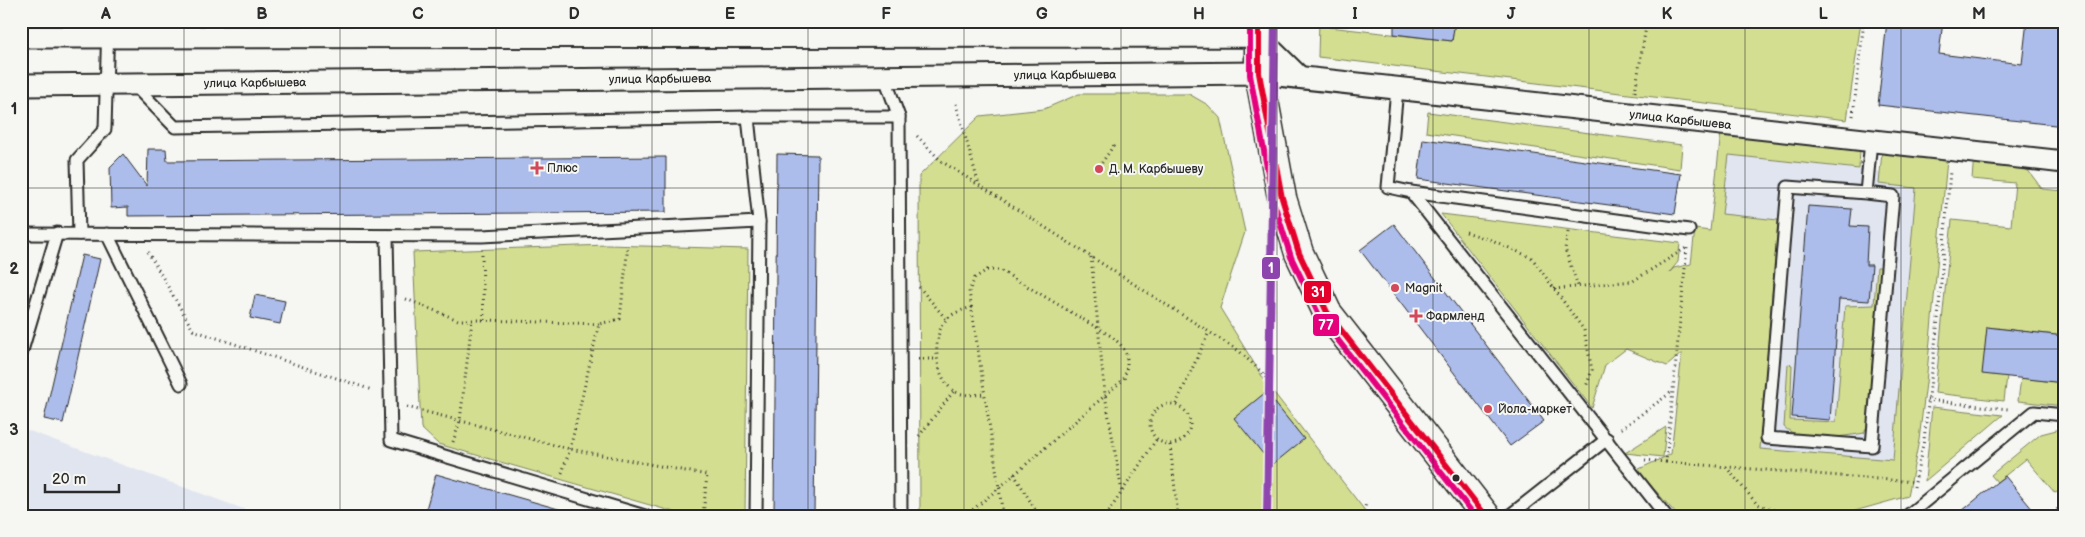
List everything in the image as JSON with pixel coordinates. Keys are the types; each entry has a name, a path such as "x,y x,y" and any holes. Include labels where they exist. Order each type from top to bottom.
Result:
{"street":[{"path":"21,37 108,29 1258,28"},
{"path":"1258,28 1259,73 1282,198 1299,253 1327,312 1486,516"},
{"path":"1258,28 1298,77"},
{"name":"улица Карбышева","path":"21,85 1259,73 1397,90 2064,162"}],"lane":[{"path":"79,234 77,160 105,129 108,29"},
{"path":"885,78 899,117 900,516"},
{"path":"133,84 175,127 748,117 899,117"},
{"path":"1397,90 1388,187 1411,192 1688,230"},
{"path":"748,117 759,222 756,516"},
{"path":"1861,140 1866,194"},
{"path":"1788,187 1866,194 1893,196 1872,446 1767,438 1788,187"},
{"path":"1411,192 1666,516"},
{"path":"21,234 482,236 759,222"},
{"path":"21,354 57,234"},
{"path":"107,234 181,384"},
{"path":"387,236 391,440 558,488 645,516"},
{"path":"1909,514 2034,412 2064,415"},
{"path":"1510,516 1607,439"}],"path":[{"path":"1632,115 1647,21"},
{"path":"1861,140 1864,21"},
{"path":"956,104 979,186"},
{"path":"899,117 940,161 1239,351 1270,380"},
{"path":"1099,167 1114,145"},
{"path":"1909,514 1924,440 1927,400 1938,319 1952,150"},
{"path":"1571,214 1565,249 1578,286"},
{"path":"1435,222 1494,241 1532,258 1584,330 1592,370 1579,404"},
{"path":"388,292 458,320 599,324 620,319 629,230"},
{"path":"1666,462 1688,230"},
{"path":"138,234 193,330 376,392 410,408 570,449 707,475 703,516"},
{"path":"482,236 484,320"},
{"path":"1554,289 1633,281 1687,247"},
{"path":"1091,257 1097,327 1122,492"},
{"path":"899,264 946,320"},
{"path":"965,516 999,488 1124,379 1128,364 1124,346 1097,327 1000,270 987,270 975,278 969,292 972,307 999,488 1003,516"},
{"path":"972,307 957,312 946,320 938,336 938,359 944,380 954,391 971,395 985,394"},
{"path":"448,457 460,421 472,320"},
{"path":"558,488 570,449 599,324"},
{"path":"1176,404 1209,332"},
{"path":"901,458 954,391"},
{"path":"1607,439 1673,391"},
{"path":"1927,400 2034,412"},
{"path":"1162,404 1176,404 1187,413 1190,427 1183,440 1170,445 1156,440 1149,428 1151,414 1162,404"},
{"path":"1106,516 1156,440"},
{"path":"1170,445 1178,516"},
{"path":"1622,459 1915,482"},
{"path":"1726,467 1757,504 1791,516"},
{"path":"1014,474 1039,516"},
{"path":"1363,516 1366,503"},
{"path":"2049,516 2064,504"}],"shaded area":[{"path":"1718,154 1928,177 1903,470 1687,455"},
{"path":"21,428 263,516 21,516"}],"green space":[{"path":"1319,21 1329,21 1329,27 1452,41 1455,21 1861,21 1847,120 1318,57"},
{"path":"1079,94 1189,94 1208,105 1220,118 1245,232 1220,308 1265,381 1369,516 920,516 919,176 980,116 1044,109"},
{"path":"1428,112 1682,145 1680,169 1426,132"},
{"path":"1721,132 1860,150 1859,169 1729,155 1722,214 1778,220 1760,449 1893,460 1916,188 1879,184 1882,152 1947,160 1926,383 1919,440 1908,496 1837,516 1678,516 1637,470 1671,454 1682,353 1667,366 1626,349 1605,365 1592,408 1441,214 1680,243 1678,262 1668,274 1674,268 1691,264 1695,229 1710,231"},
{"path":"1974,155 2021,161 2042,189 2064,191 2064,336 1987,327 2007,376 2004,401 1935,393 1952,220 2011,226 2015,183 1972,179"},
{"path":"607,245 748,249 745,516 688,516 438,444 421,428 413,252"},
{"path":"1877,267 1883,267 1870,420 1864,433 1822,438 1791,432 1784,427 1788,364 1792,365 1790,420 1836,422 1845,306 1874,305"},
{"path":"2021,378 2064,383 2064,406 2018,401"},
{"path":"1932,407 2003,415 1925,481"},
{"path":"1666,427 1663,457 1625,453"},
{"path":"2064,428 2064,489 2055,493 2026,459 1997,482 1991,475 2041,434"}],"building":[{"path":"1394,21 1455,21 1452,41 1394,34"},
{"path":"1887,21 1943,21 1939,54 2022,64 2027,21 2064,21 2064,126 1878,105"},
{"path":"1423,139 1681,174 1675,214 1418,179"},
{"path":"148,149 166,149 167,161 666,157 666,212 128,216 128,207 111,208 110,167 123,154 147,186"},
{"path":"777,154 818,155 814,516 774,516"},
{"path":"1808,206 1852,209 1850,226 1868,227 1866,265 1872,265 1869,301 1839,299 1830,420 1792,417"},
{"path":"1394,224 1544,421 1510,446 1360,250"},
{"path":"82,255 100,259 63,423 44,419"},
{"path":"255,295 285,301 280,324 250,318"},
{"path":"1987,327 2064,336 2064,383 1982,374"},
{"path":"1266,392 1304,439 1272,465 1234,418"},
{"path":"436,474 562,510 561,516 424,516"},
{"path":"2005,476 2038,516 1956,516 1997,482"}],"transit line":[{"name":"77","path":"1250,21 1250,75 1273,200 1291,257 1320,317 1475,516"},
{"name":"31","path":"1259,21 1259,73 1282,198 1299,253 1327,312 1486,516"},
{"name":"1","path":"1267,516 1275,21"}],"place":[{"name":"Плюс","path":"537,168"},
{"name":"Д. М. Карбышеву","path":"1099,169"},
{"name":"Magnit","path":"1395,288"},
{"name":"Фармленд","path":"1416,316"},
{"name":"Йола-маркет","path":"1488,409"}]}
